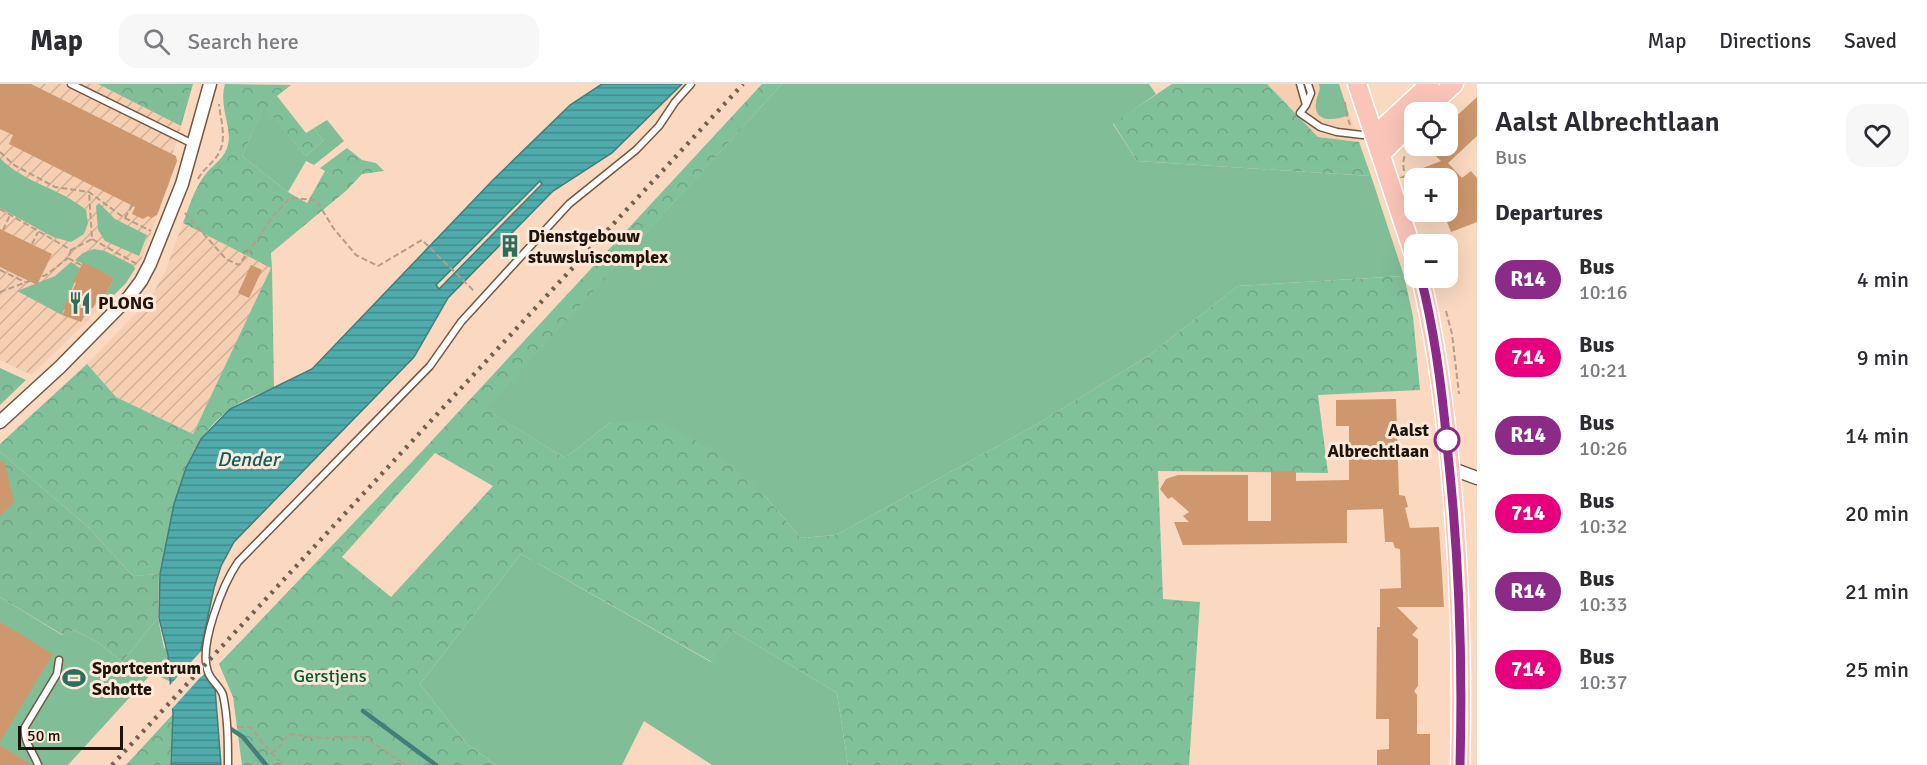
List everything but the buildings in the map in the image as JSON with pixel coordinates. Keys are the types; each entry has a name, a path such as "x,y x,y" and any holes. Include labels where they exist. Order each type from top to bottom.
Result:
{"main road":[{"path":"1357,84 1407,234"},
{"path":"1374,136 1430,84"},
{"path":"1434,102 1454,84"},
{"path":"1381,154 1404,131"},
{"path":"1423,288 1437,352 1458,560 1462,697 1460,765"}],"street":[{"path":"0,422 60,367 129,297 149,267 182,184 210,84"},
{"path":"1450,468 1477,478"}],"lane":[{"path":"71,84 193,144"},
{"path":"228,765 227,727 222,695 208,672 206,645 229,575 238,562 430,366 460,322 569,204 636,150 659,126 675,102 691,84"},
{"path":"1300,84 1306,105"},
{"path":"1308,84 1311,93 1300,113 1320,127 1354,135 1374,136"},
{"path":"38,765 27,744 24,735 25,727 57,674 59,660"}],"path":[{"path":"1345,102 1346,113 1354,135"},
{"path":"0,152 14,165 55,187 89,192 125,218 161,236"},
{"path":"89,192 92,239"},
{"path":"183,210 226,259 239,265 273,216 290,198 316,200 334,229 356,255 378,266 422,240 482,298"},
{"path":"125,218 132,206"},
{"path":"0,209 71,250"},
{"path":"3,230 10,215"},
{"path":"32,244 38,232"},
{"path":"0,292 46,275 68,258 71,250 92,239"},
{"path":"92,239 149,267"},
{"path":"68,258 81,265"},
{"path":"0,270 25,282"},
{"path":"227,727 250,727 284,765"},
{"path":"271,753 278,749 288,734 322,738 364,736 406,765"}],"shaded area":[{"path":"0,84 98,84 181,126 172,155 176,164 141,260 126,283 32,375 0,360"},
{"path":"1267,84 1339,84 1359,142 1318,137"},
{"path":"183,223 272,268 193,434 116,397 87,364 154,292 165,272"}],"green space":[{"path":"98,84 193,84 181,126"},
{"path":"225,84 291,85 277,96 306,133 314,128 323,141 306,156 264,107 242,156 288,192 307,203 325,171 320,168 347,148 362,160 376,163 384,171 362,174 347,190 271,253 274,387 234,406 212,426 188,463 180,484 160,574 133,576 87,526 0,452 0,444 87,364 116,397 193,434 271,268 183,223 200,181 223,156 227,148 229,133 223,101"},
{"name":"Gerstjens","path":"762,84 782,84 486,409 565,458 611,422 659,421 714,450 765,496 801,538 836,535 1032,427 1148,356 1238,286 1404,276 1404,288 1407,288 1413,316 1420,390 1318,395 1328,473 1158,471 1163,599 1200,602 1189,765 848,765 837,693 733,631 712,662 521,554 420,684 466,743 496,765 242,765 233,697 219,664 425,448","holes":["435,453 493,486 391,597 342,557"]},
{"path":"782,84 1149,84 1156,94 1113,124 1137,161 1371,176 1404,276 1238,286 1148,356 1032,427 836,535 801,538 765,496 611,422 565,458 485,409"},
{"path":"1172,84 1267,84 1318,137 1359,142 1371,176 1137,161 1113,123"},
{"path":"1319,84 1339,84 1349,115 1337,119 1325,119 1320,116 1316,106 1320,90"},
{"path":"264,106 306,156 323,141 314,128 327,120 344,141 314,165 306,161 288,192 242,156"},
{"path":"0,158 20,174 76,202 86,210 88,223 84,234 71,242 53,237 0,208"},
{"path":"99,203 115,219 147,235 139,256 105,241 98,230 96,206"},
{"path":"94,249 105,251 133,265 135,269 126,283 108,301 105,297 114,278 75,260 83,253"},
{"path":"71,262 80,268 62,315 17,291 55,276"},
{"path":"0,368 26,380 0,405"},
{"path":"0,452 87,526 133,576 159,574 158,618 122,662 99,643 74,630 63,635 0,597"},
{"path":"521,554 711,662 733,631 837,693 848,765 712,765 644,721 622,765 496,765 466,743 420,684"},
{"name":"Sportcentrum Schotte","path":"0,597 62,635 74,630 99,643 122,662 158,618 164,648 167,649 171,682 152,673 68,765 0,765"},
{"path":"173,714 170,765 126,765"}],"water":[{"name":"Dender","path":"602,84 682,84 612,153 553,191 448,298 414,357 234,542 221,566 214,588 201,649 205,675 215,688 221,765 171,765 173,714 168,655 159,618 160,574 174,504 186,468 201,439 230,409 312,369 492,181 570,105","holes":["540,181 542,184 439,289 436,285"]}],"pier":[{"path":"205,647 207,670 170,711 169,686"}],"waterway":[{"path":"363,711 436,765"},
{"path":"231,729 243,737 266,765"}],"railway":[{"path":"112,765 743,84"}],"bus line":[{"name":"R14","path":"1424,288 1430,312 1442,389 1458,560 1462,697 1460,765"}],"place":[{"name":"Dienstgebouw stuwsluiscomplex","path":"510,246"},
{"name":"PLONG","path":"80,303"},
{"name":"Aalst Albrechtlaan","path":"1447,440"},
{"name":"Sportcentrum Schotte","path":"74,678"}]}
